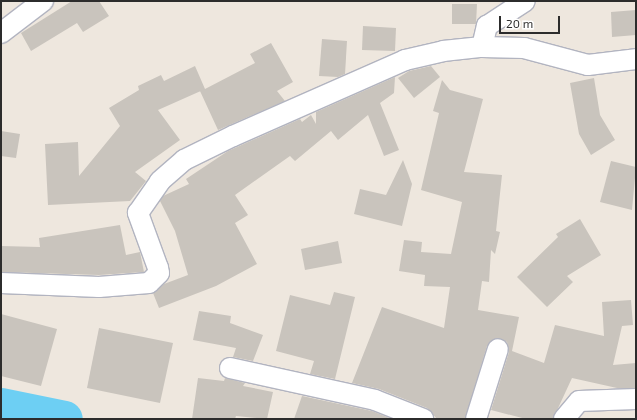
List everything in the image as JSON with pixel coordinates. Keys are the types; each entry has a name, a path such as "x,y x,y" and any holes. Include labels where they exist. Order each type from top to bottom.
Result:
{"street":[{"path":"1,33 43,1"},
{"path":"482,47 486,26 525,1"},
{"path":"1,283 99,287 149,283 159,273 138,213 160,181 184,160 405,60 482,47 524,48 588,65 636,59"},
{"path":"476,419 498,349"},
{"path":"230,368 375,400 423,419"},
{"path":"564,419 578,401 636,399"}],"building":[{"path":"72,1 99,1 109,16 83,32 77,23 31,51 21,33"},
{"path":"452,4 477,4 476,24 452,24"},
{"path":"636,10 636,35 612,37 611,12"},
{"path":"363,26 396,28 395,51 362,50"},
{"path":"322,39 347,41 345,74 338,77 319,76"},
{"path":"271,43 293,82 277,91 285,101 218,130 200,91 158,110 180,140 135,172 146,181 130,201 48,205 45,144 78,142 79,176 120,126 109,108 139,90 138,86 161,75 164,81 195,66 205,89 255,63 250,54"},
{"path":"431,66 440,77 414,98 398,78 409,71"},
{"path":"395,77 394,93 380,103 399,150 384,156 368,115 338,140 331,131 295,161 290,156 235,195 248,215 235,223 257,264 216,286 159,308 153,293 164,284 188,275 175,231 160,201 163,196 189,184 186,179 228,151 300,119 302,122 311,115 316,124 316,112"},
{"path":"594,78 600,115 615,140 591,155 579,134 570,83"},
{"path":"442,80 450,90 483,99 464,172 502,175 496,231 500,232 495,254 491,250 489,282 482,281 478,310 519,317 512,351 544,363 555,325 604,336 602,302 631,300 633,325 622,326 613,365 636,363 636,388 617,388 572,378 553,419 526,419 491,410 509,352 507,342 496,338 487,346 465,419 437,419 427,408 379,389 352,383 382,307 444,328 450,287 424,286 425,275 399,271 404,240 422,242 421,252 451,254 462,202 421,190 439,113 433,111"},
{"path":"1,131 20,134 16,158 1,156"},
{"path":"403,160 412,184 402,226 354,214 360,189 386,195"},
{"path":"611,161 636,167 632,210 600,202"},
{"path":"580,219 601,255 567,276 573,282 547,307 517,277 558,237 556,234"},
{"path":"120,225 126,255 140,252 144,272 99,275 1,272 1,246 40,247 39,238"},
{"path":"338,241 342,263 305,270 301,249"},
{"path":"334,292 355,297 335,379 310,374 314,361 276,351 290,295 330,305"},
{"path":"199,311 231,316 230,323 263,335 253,361 233,357 236,348 193,340"},
{"path":"1,314 57,329 41,386 1,376"},
{"path":"99,328 173,343 160,403 87,388"},
{"path":"198,378 224,381 225,378 245,383 243,386 273,392 267,419 236,416 235,419 192,419"},
{"path":"302,396 372,411 392,419 294,419"}],"waterway":[{"path":"1,406 65,419"}]}
